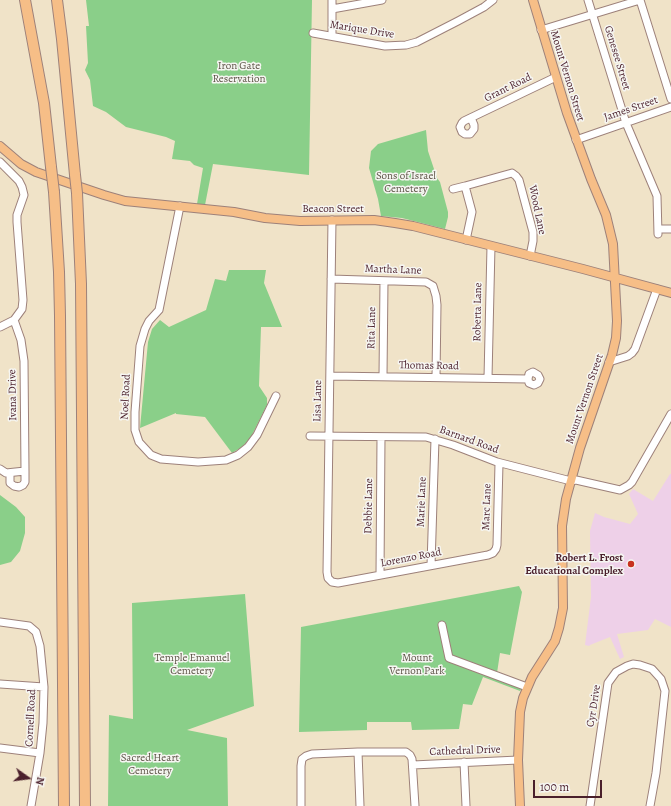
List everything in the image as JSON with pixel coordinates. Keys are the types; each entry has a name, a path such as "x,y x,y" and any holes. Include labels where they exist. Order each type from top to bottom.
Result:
{"highway":[{"path":"26,0 44,103 54,192 59,272 64,806"},
{"path":"57,0 75,175 81,284 84,806"}],"main road":[{"name":"Mount Vernon Street","path":"520,806 518,760 522,698 555,641 559,628 563,608 562,526 566,500 580,448 615,342 616,331 616,278 613,244 606,215 576,140 533,0"},
{"name":"Beacon Street","path":"0,146 21,164 36,172 125,201 234,212 265,218 300,221 374,220 413,226 671,293"}],"street":[{"path":"332,0 332,36"},
{"path":"332,9 382,0"},
{"name":"Genesee Street","path":"588,0 626,123 657,196 658,232 671,229"},
{"path":"541,30 640,0 671,99"},
{"name":"Marique Drive","path":"313,33 385,46 406,45 417,42 489,1"},
{"name":"Grant Road","path":"471,118 556,77"},
{"name":"James Street","path":"576,140 671,107"},
{"path":"0,162 19,181 24,195 17,215 24,300 22,309 14,320 0,327"},
{"name":"Wood Lane","path":"453,189 508,173 516,176 519,180 532,232 533,241 530,256"},
{"path":"465,186 472,212 466,240"},
{"name":"Noel Road","path":"180,206 159,310 149,321 140,346 134,412 138,442 151,455 161,459 198,462 226,460 238,455 248,447 257,435 276,396"},
{"name":"Lisa Lane","path":"331,581 327,576 327,572 332,220"},
{"name":"Roberta Lane","path":"488,378 491,246"},
{"name":"Martha Lane","path":"331,279 426,282 433,286 437,305 436,377"},
{"name":"Rita Lane","path":"383,376 384,281"},
{"path":"609,362 628,356 635,349 656,289"},
{"name":"Ivana Drive","path":"10,473 10,483 14,486 20,487 24,483 24,361 21,340 14,320"},
{"name":"Thomas Road","path":"330,376 528,378"},
{"name":"Barnard Road","path":"310,436 426,437 453,444 482,458 499,463 571,481 576,480 616,490 629,486 632,482 671,414"},
{"name":"Debbie Lane","path":"380,575 381,436"},
{"name":"Marie Lane","path":"431,565 435,439"},
{"name":"Marc Lane","path":"495,551 497,545 499,463"},
{"path":"0,469 3,472 10,473 25,471"},
{"name":"Lorenzo Road","path":"331,581 338,583 488,555 495,551"},
{"name":"Cornell Road","path":"0,622 26,625 36,632 40,646 44,687 43,723 40,753 31,806"},
{"path":"442,625 449,658 527,687"},
{"name":"Cyr Drive","path":"590,806 608,683 616,672 633,664 652,669 661,679 665,691 656,773 650,806"},
{"path":"0,684 44,687"},
{"path":"0,748 40,753"},
{"path":"358,752 360,806"},
{"path":"301,806 302,759 312,754 358,752 406,752 410,755 413,764 415,806"},
{"name":"Cathedral Drive","path":"413,764 518,760"},
{"path":"464,762 466,806"}],"shaded area":[{"name":"Robert L. Frost Educational Complex","path":"670,474 671,627 655,619 648,630 617,634 624,657 620,659 610,637 589,646 585,645 591,597 590,531 595,513 630,524 638,514 629,494 633,489 653,501"}],"green space":[{"name":"Iron Gate Reservation","path":"86,0 312,0 309,175 213,164 205,205 197,204 203,168 194,165 190,161 172,159 175,141 166,137 126,127 106,112 93,106 90,80 85,70 88,63 86,26 89,26"},
{"name":"Sons of Israel Cemetery","path":"426,130 428,151 437,178 440,182 448,212 445,229 402,218 381,216 378,199 369,168 371,151 378,144"},
{"path":"229,270 266,270 264,283 282,327 261,327 259,386 267,398 267,405 251,437 242,447 232,453 205,417 176,413 140,428 148,342 152,329 160,320 169,327 206,310 215,279 226,281"},
{"path":"0,495 16,507 25,517 25,533 20,551 11,562 0,565"},
{"name":"Mount Vernon Park","path":"519,586 522,592 510,655 500,653 497,673 525,682 520,691 483,677 472,705 463,704 459,729 412,730 411,722 367,722 367,730 299,732 301,627"},
{"name":"Temple Emanuel Cemetery","path":"245,594 254,706 187,730 227,738 228,806 108,806 109,715 133,719 132,603"}],"place":[{"name":"Robert L. Frost Educational Complex","path":"631,564"}],"park label":[{"name":"Sacred Heart Cemetery","path":"150,764"}]}
